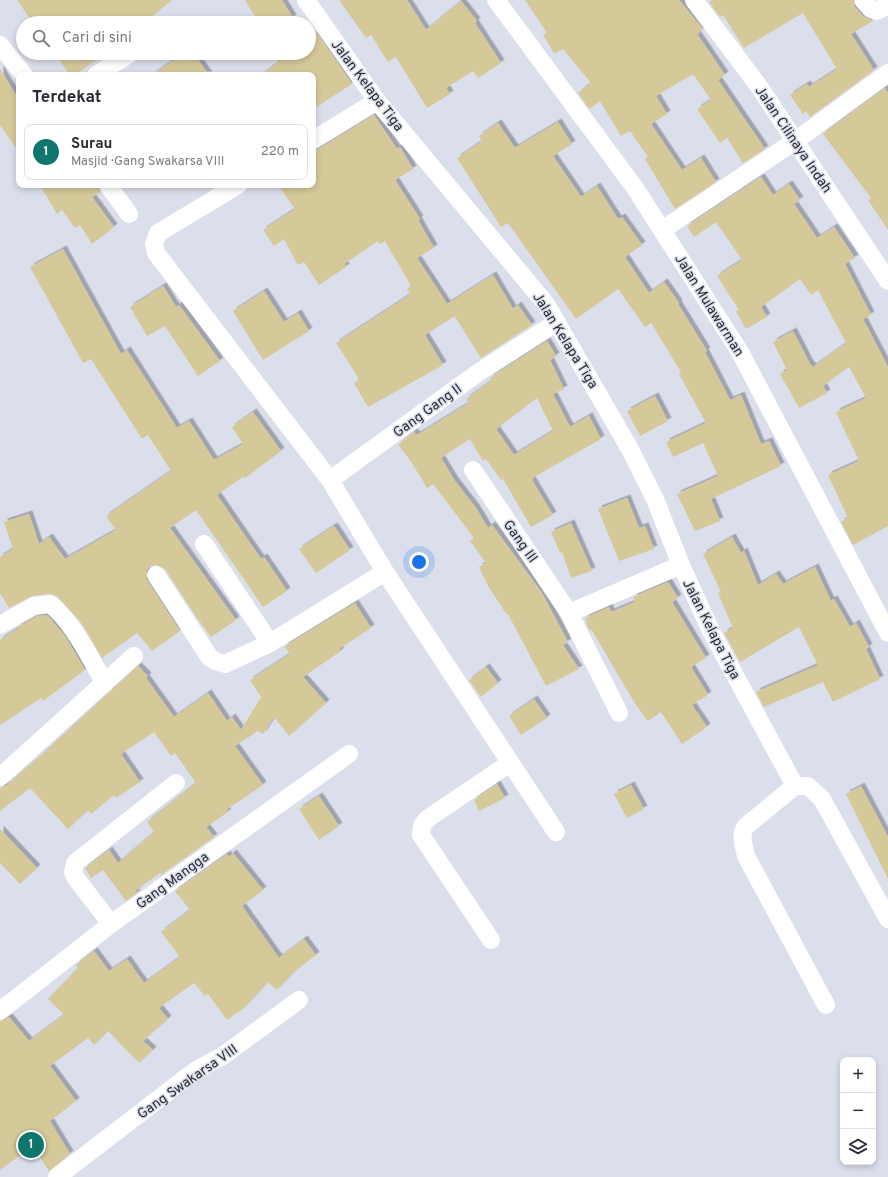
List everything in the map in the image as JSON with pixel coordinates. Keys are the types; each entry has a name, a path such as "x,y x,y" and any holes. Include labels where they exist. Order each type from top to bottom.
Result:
{"street":[{"name":"Jalan Kelapa Tiga","path":"306,0 377,101 546,304 605,403 638,464 655,499 681,566 712,631 795,786"},
{"name":"Jalan Mulawarman","path":"496,0 635,188 755,378 888,633"},
{"name":"Jalan Cilinaya Indah","path":"694,0 758,85 888,281"},
{"path":"863,0 871,9 876,11 888,6"},
{"path":"0,45 22,72"},
{"path":"101,72 120,60"},
{"path":"662,230 795,141 888,73"},
{"path":"316,138 377,101"},
{"path":"110,188 129,214"},
{"path":"233,188 158,233 154,244 156,253 307,452 330,480 385,572 556,832"},
{"name":"Gang Gang II","path":"330,480 479,372 557,322"},
{"name":"Gang III","path":"473,470 569,613 619,713"},
{"path":"204,544 270,643"},
{"path":"569,613 681,566"},
{"path":"156,575 210,658 225,664 270,643 385,572"},
{"path":"0,625 34,606 50,604 59,611 77,636 105,683"},
{"path":"0,777 134,656"},
{"name":"Gang Mangga","path":"0,1011 111,924 349,754"},
{"path":"491,940 421,835 422,826 427,819 510,763"},
{"path":"111,924 75,877 73,872 75,863 176,783"},
{"path":"826,1005 746,856 742,831 746,826 795,786 808,786 822,799 888,919"},
{"name":"Gang Swakarsa VIII","path":"57,1177 195,1071 224,1055 299,1000"}],"building":[{"path":"17,0 172,0 153,16 28,16"},
{"path":"245,0 282,0 292,16 255,16"},
{"path":"339,0 407,0 426,30 461,1 477,21 475,23 501,63 478,78 473,71 446,88 450,94 427,108 396,57 388,62 371,35 366,38"},
{"path":"525,0 679,0 703,29 697,34 725,75 718,80 765,149 743,163 727,138 720,143 697,109 711,100 693,74 656,96 667,114 651,124 682,170 701,158 716,182 675,209 645,159 648,157 630,131 621,136 600,101 589,109 578,93 591,83 563,49 554,54 543,34 547,33"},
{"path":"712,0 853,0 855,7 863,16 873,21 851,34 874,70 810,117 806,111 803,114 790,95 807,84 809,87 837,69 803,13 744,48 723,15 720,17 709,2"},
{"path":"317,33 352,84 316,107 316,72 265,72 278,63 276,60 316,60"},
{"path":"59,60 96,60 79,72 68,72"},
{"path":"174,60 198,60 207,72 156,72"},
{"path":"0,69 16,95 16,148 0,125"},
{"path":"885,88 888,93 888,230 868,200 871,198 823,134"},
{"path":"374,115 397,149 400,147 413,169 395,180 420,219 418,220 434,248 417,258 455,316 425,335 443,365 368,407 354,383 360,380 336,343 411,294 407,289 411,286 385,241 380,244 378,241 344,264 346,267 319,285 304,262 298,265 284,239 274,246 263,230 295,209 280,188 316,188 316,150"},
{"path":"558,122 572,144 553,156 581,197 597,186 618,219 622,217 642,245 625,257 649,293 664,282 679,303 678,304 707,351 705,352 730,400 741,395 761,444 769,441 781,466 711,499 720,521 695,531 677,494 718,476 703,443 673,457 666,442 706,423 679,374 681,372 651,323 645,327 618,289 576,319 508,223 501,227 457,158 482,141 479,136 498,123 515,148"},
{"path":"761,177 773,195 789,184 800,200 794,204 817,238 834,227 855,258 845,264 871,315 863,319 888,367 888,526 853,545 841,522 848,518 828,475 859,461 836,412 866,398 849,367 823,386 827,393 799,408 780,374 787,370 773,342 793,331 813,367 846,343 818,290 811,295 800,279 761,307 767,317 746,329 736,311 739,310 717,276 742,260 716,222 694,237 687,226"},
{"path":"42,188 99,188 100,192 92,197 114,227 92,244 80,225 75,228 62,210 57,214"},
{"path":"63,249 121,354 127,350 177,428 189,421 214,460 243,444 232,427 253,412 281,451 245,478 244,476 217,495 261,559 264,557 287,591 263,607 196,510 170,528 236,620 211,637 165,569 156,565 151,566 147,570 147,580 180,631 152,651 137,633 102,658 82,624 57,596 49,594 32,596 9,608 0,593 0,557 13,549 4,522 29,514 39,544 49,537 65,559 116,530 106,516 171,471 148,435 142,439 91,359 83,363 30,267"},
{"path":"493,275 513,309 518,305 532,325 481,358 447,304"},
{"path":"163,286 176,307 179,305 220,361 198,376 165,326 147,336 130,307"},
{"path":"264,291 284,322 298,313 309,331 263,360 233,311"},
{"path":"547,341 556,356 550,360 564,389 553,394 570,427 589,416 601,439 534,477 532,480 553,515 531,527 503,479 501,480 486,459 483,461 470,439 441,458 488,528 492,525 542,593 568,642 563,645 579,669 546,686 508,614 507,615 488,586 479,567 486,563 470,541 474,538 433,484 427,488 410,460 398,445 414,432 417,435 469,403 466,399 492,380 490,378","holes":["537,398 553,431 514,455 496,429"]},
{"path":"655,396 668,421 640,436 627,411"},
{"path":"627,498 639,528 645,526 654,549 619,561 598,509"},
{"path":"571,523 592,571 571,578 562,552 560,553 551,532"},
{"path":"334,526 350,550 316,573 299,549"},
{"path":"732,537 741,553 744,551 758,585 776,574 783,584 815,567 831,601 834,599 850,627 856,623 869,647 866,649 880,679 833,702 823,682 764,707 756,692 818,665 799,627 740,662 724,633 733,628 718,593 721,592 703,554"},
{"path":"668,582 678,598 672,602 706,658 691,667 708,695 692,705 707,727 682,744 661,712 648,721 636,705 591,629 589,630 585,618 609,607 611,612 635,602 633,597"},
{"path":"355,603 371,628 339,649 341,651 303,677 326,703 289,736 274,717 263,734 258,731 235,746 263,785 226,810 228,812 206,827 214,837 161,875 160,873 135,891 137,893 126,901 103,870 91,878 85,868 109,850 118,863 154,832 147,822 196,783 175,753 171,756 154,732 121,754 140,782 116,798 114,795 91,814 88,810 68,829 30,788 0,811 0,788 7,785 35,761 138,666 148,676 146,678 174,717 208,693 227,721 232,717 241,730 261,697 250,680 290,654 285,646"},
{"path":"47,615 65,636 85,670 43,701 41,698 0,725 0,640 37,616"},
{"path":"486,667 498,683 481,697 469,680"},
{"path":"534,699 547,718 521,735 509,716"},
{"path":"497,784 505,798 479,811 474,800"},
{"path":"631,785 644,809 627,818 614,794"},
{"path":"861,786 888,837 888,879 846,794"},
{"path":"319,796 339,826 319,840 299,809"},
{"path":"0,829 37,868 20,884 0,863"},
{"path":"233,853 263,890 242,906 279,958 304,939 316,955 294,972 277,990 268,982 244,1008 227,1020 208,994 205,996 194,983 159,1008 168,1019 143,1041 153,1050 139,1063 108,1031 94,1045 88,1038 50,1066 76,1101 50,1121 70,1154 49,1171 33,1146 0,1170 0,1021 9,1017 29,1041 64,1015 48,999 78,968 76,965 94,951 109,971 127,959 144,983 180,957 161,932 190,910 175,891 227,854 229,857"}],"place":[{"name":"Surau","path":"31,1145"}]}
